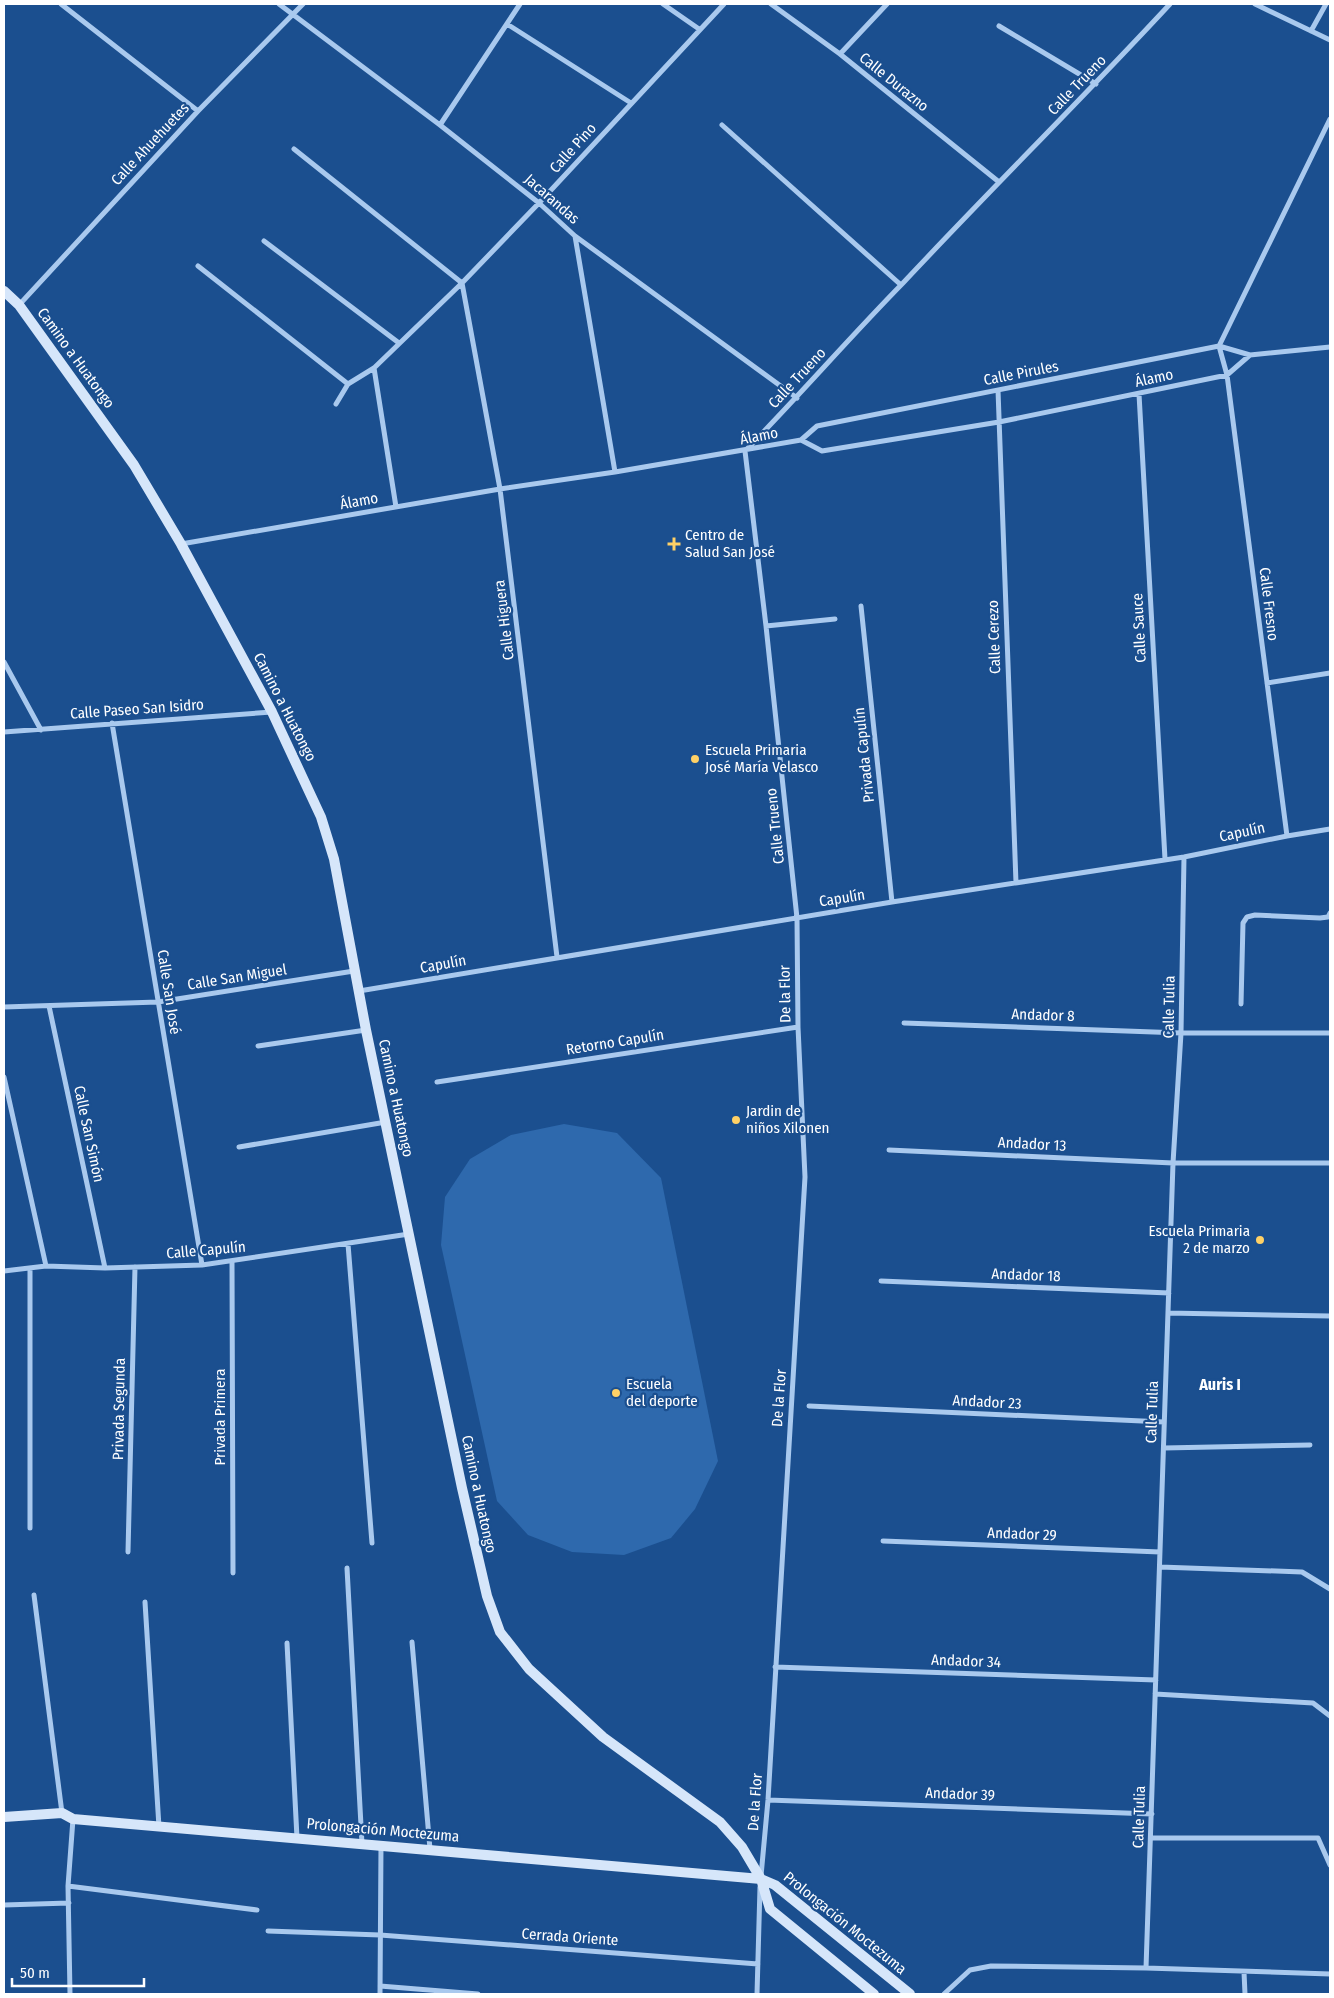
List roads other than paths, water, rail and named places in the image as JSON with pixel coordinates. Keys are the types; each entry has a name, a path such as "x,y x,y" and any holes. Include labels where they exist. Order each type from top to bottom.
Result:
{"main road":[{"name":"Camino a Huatongo","path":"4,292 18,305 134,465 181,544 272,712 321,817 332,850 358,991 387,1122 462,1488 487,1596 500,1632 529,1669 603,1737 720,1822 742,1847 761,1879"},
{"name":"Prolongación Moctezuma","path":"62,1813 73,1819 160,1828 430,1849 761,1879 775,1885 910,1994"},
{"path":"4,1817 62,1813"},
{"name":"Prolongación Moctezuma","path":"761,1879 770,1909 874,1994"}],"street":[{"path":"61,4 198,111"},
{"name":"Jacarandas","path":"279,4 440,125 539,203 575,236 797,398"},
{"name":"Calle Ahuehuetes","path":"18,305 198,111 303,4"},
{"path":"440,125 520,4"},
{"path":"664,4 700,29"},
{"name":"Calle Pino","path":"336,404 348,384 374,368 462,283 724,4"},
{"name":"Calle Durazno","path":"771,4 840,54 999,182"},
{"path":"840,54 887,4"},
{"name":"Calle Trueno","path":"797,918 766,626 744,451 797,398 901,284 1096,84 1170,4"},
{"path":"1255,4 1262,5 1330,40"},
{"path":"1311,31 1326,4"},
{"path":"507,24 631,103"},
{"path":"999,26 1096,84"},
{"path":"1219,346 1330,119"},
{"path":"722,125 901,284"},
{"path":"294,149 462,283"},
{"path":"575,236 615,472"},
{"path":"264,240 399,343"},
{"path":"198,266 348,384"},
{"name":"Calle Higuera","path":"462,283 500,489 557,957"},
{"name":"Calle Pirules","path":"800,440 817,426 1219,346 1250,355"},
{"name":"Calle Fresno","path":"1219,346 1227,375 1287,836"},
{"path":"1250,355 1330,347"},
{"name":"Álamo","path":"181,544 500,489 744,451 800,440 822,451 999,422 1227,375 1250,355"},
{"path":"374,368 396,507"},
{"name":"Calle Cerezo","path":"998,390 1016,883"},
{"name":"Calle Sauce","path":"1139,394 1165,859"},
{"name":"Privada Capulín","path":"861,606 892,902"},
{"path":"766,626 835,619"},
{"path":"4,662 41,730"},
{"path":"1267,683 1330,673"},
{"name":"Calle Paseo San Isidro","path":"4,732 272,712"},
{"name":"Calle San José","path":"112,723 202,1265"},
{"name":"Capulín","path":"358,991 892,902 1184,857 1330,829"},
{"name":"Calle Tulia","path":"1146,1968 1173,1163 1181,1033 1184,857"},
{"path":"1241,1004 1244,923 1247,917 1255,914 1320,918 1328,917 1330,913"},
{"name":"De la Flor","path":"757,1994 761,1879 768,1800 805,1178 798,1027 797,918"},
{"name":"Calle San Miguel","path":"4,1007 158,1002 354,971"},
{"name":"Calle San Simón","path":"49,1006 105,1268"},
{"name":"Andador 8","path":"904,1023 1181,1033 1330,1033"},
{"name":"Retorno Capulín","path":"437,1082 798,1027"},
{"path":"258,1046 366,1030"},
{"path":"4,1077 46,1266"},
{"path":"239,1147 387,1122"},
{"name":"Andador 13","path":"890,1150 1173,1163 1330,1163"},
{"name":"Calle Capulín","path":"4,1271 46,1266 105,1268 202,1265 410,1234"},
{"path":"348,1244 372,1543"},
{"name":"Privada Primera","path":"232,1262 233,1573"},
{"name":"Privada Segunda","path":"128,1552 134,1267"},
{"path":"30,1269 30,1528"},
{"name":"Andador 18","path":"881,1281 1169,1293"},
{"path":"1168,1313 1330,1316"},
{"name":"Andador 23","path":"809,1406 1164,1422"},
{"path":"1164,1448 1310,1445"},
{"name":"Andador 29","path":"883,1541 1160,1552"},
{"path":"1160,1567 1302,1572 1330,1589"},
{"path":"347,1568 362,1844"},
{"path":"34,1595 62,1813"},
{"path":"146,1602 160,1828"},
{"path":"412,1642 430,1849"},
{"path":"287,1643 297,1839"},
{"name":"Andador 34","path":"775,1667 1156,1680"},
{"path":"1156,1694 1313,1703 1330,1716"},
{"name":"Andador 39","path":"768,1800 1152,1814"},
{"path":"70,1994 68,1886 73,1819"},
{"path":"1151,1838 1318,1838 1330,1865"},
{"path":"380,1994 381,1845"},
{"path":"68,1886 257,1910"},
{"path":"4,1905 69,1904"},
{"name":"Cerrada Oriente","path":"268,1931 380,1935 758,1964"},
{"path":"944,1994 970,1970 991,1966 1146,1968 1330,1974"},
{"path":"1244,1972 1245,1994"},
{"path":"380,1986 478,1994"}],"place":[{"name":"Centro de Salud San José","path":"674,544"},
{"name":"Escuela Primaria José María Velasco","path":"695,759"},
{"name":"Jardin de niños Xilonen","path":"736,1120"},
{"name":"Escuela Primaria 2 de marzo","path":"1260,1240"},
{"name":"Escuela del deporte","path":"616,1393"}],"district":[{"name":"Auris I","path":"1220,1384"}]}
